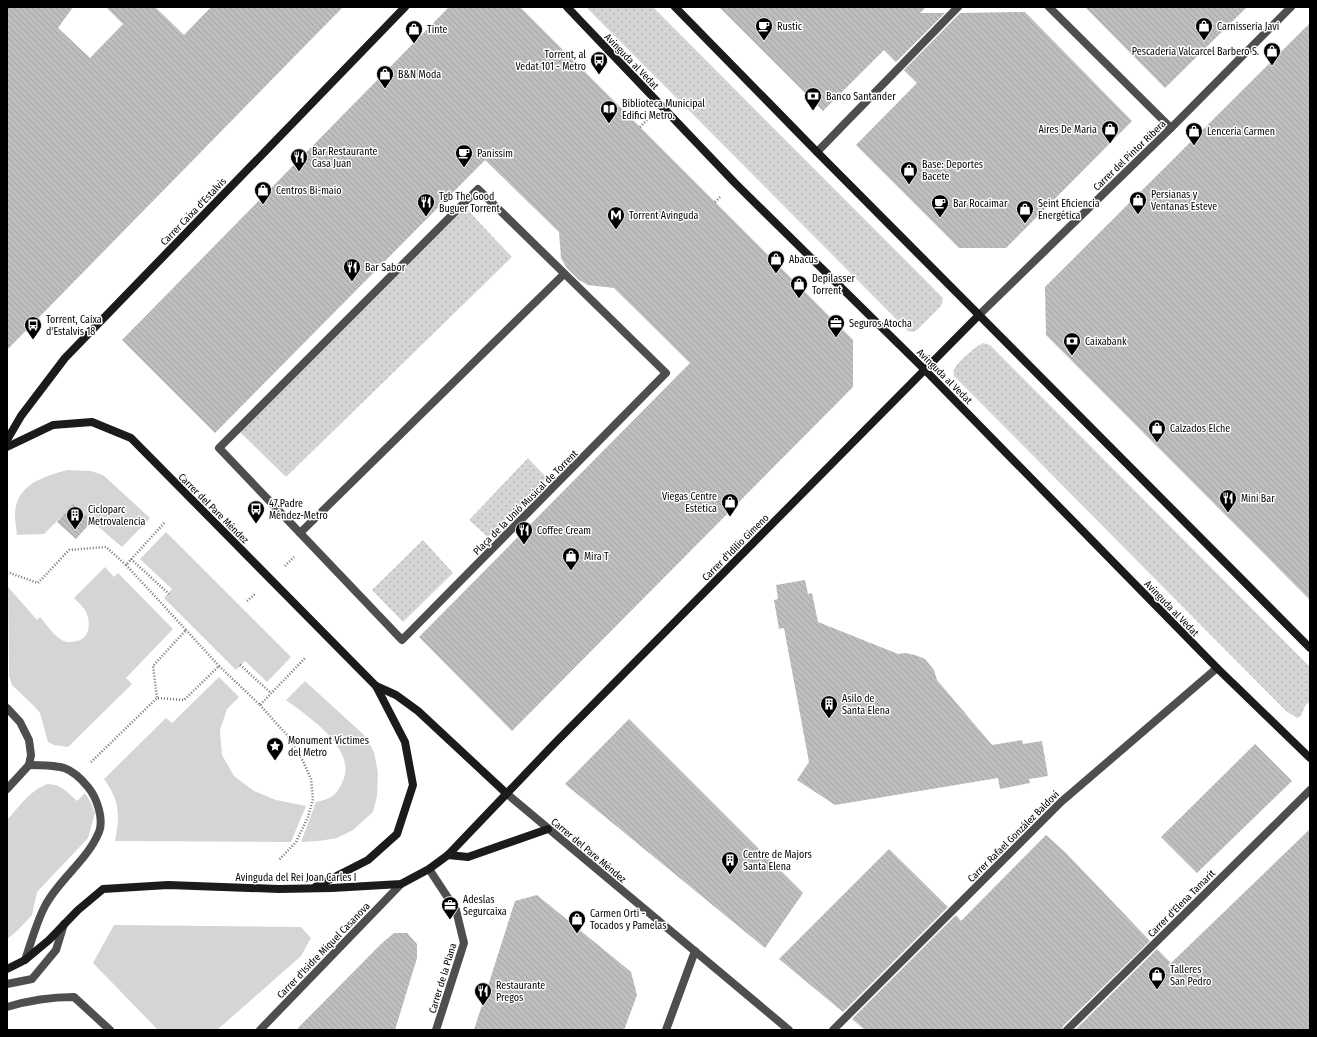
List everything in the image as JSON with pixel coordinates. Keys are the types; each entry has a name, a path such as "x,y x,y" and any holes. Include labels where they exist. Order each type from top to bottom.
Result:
{"street":[{"name":"Carrer Caixa d'Estalvis","path":"7,440 21,416 65,358 405,7"},
{"name":"Avinguda al Vedat","path":"566,7 735,183 925,370 1217,668 1310,758"},
{"path":"675,7 1310,648"},
{"path":"817,152 958,7"},
{"path":"1049,7 1171,128"},
{"name":"Carrer del Pintor Ribera","path":"979,315 1171,128 1291,7"},
{"name":"Plaça de la Unió Musical de Torrent","path":"478,189 564,274 666,373 402,640 219,448 478,189"},
{"path":"300,533 564,274"},
{"name":"Carrer d'Idilio Gimeno","path":"506,793 979,315"},
{"name":"Carrer del Pare Méndez","path":"7,447 53,425 92,422 131,438 376,686 405,742 413,785 397,834 368,860 312,888"},
{"name":"Carrer Rafael González Baldoví","path":"833,1030 1061,802 1217,668"},
{"name":"Carrer del Pare Méndez","path":"376,686 396,695 418,711 506,793 789,1030"},
{"path":"7,708 20,722 29,740 31,756 29,765 7,789"},
{"path":"25,960 45,906 87,852 99,831 100,814 95,795 68,768 58,765 29,765"},
{"name":"Carrer d'Elena Tamarit","path":"1067,1030 1310,790"},
{"name":"Avinguda del Rei Joan Carles I","path":"7,969 25,960 49,940 64,924 103,889 168,885 279,889 402,884 429,869 448,855 506,793"},
{"path":"448,855 468,858 548,828"},
{"name":"Carrer de la Plana","path":"429,869 456,910 464,943 436,1030"},
{"name":"Carrer d'Isidre Miquel Casanova","path":"260,1030 402,884"},
{"path":"7,984 32,979 56,950 64,924"},
{"path":"666,1030 695,951"},
{"path":"7,1007 30,1000 43,998 74,997 110,1030"}],"path":[{"path":"126,565 165,522"},
{"path":"7,572 38,583 69,550 106,547 126,565 219,666 260,705 287,735 303,761 311,779 313,799 308,817 296,842 279,860"},
{"path":"131,559 169,594"},
{"path":"157,698 153,666 186,630"},
{"path":"260,705 305,658"},
{"path":"240,665 271,694"},
{"path":"76,775 157,698 184,700 219,666"}],"shaded area":[{"path":"586,7 653,7 943,298 941,306 917,330 913,332 908,331"},
{"path":"463,205 512,257 286,477 238,430"},
{"path":"983,343 990,345 1310,667 1310,701 1305,706 1301,716 1297,718 1286,711 954,376 954,370 959,363"},
{"path":"528,458 547,478 488,537 469,520"},
{"path":"67,470 91,471 103,475 150,518 122,547 73,505 44,534 17,535 15,513 17,503 26,488 41,479"},
{"path":"166,532 291,657 267,682 245,661 236,670 164,598 172,589 140,559"},
{"path":"423,540 453,573 403,622 372,590"},
{"path":"105,567 114,577 118,573 173,629 126,678 132,684 68,747 54,745 48,742 40,713 12,685 9,676 8,587 37,620 40,617 56,636 67,642 77,641 82,639 87,633 89,623 85,610 74,598"},
{"path":"219,677 239,697 227,709 220,730 222,755 234,776 254,791 276,800 306,806 291,842 115,841 118,823 116,801 104,779 166,718 172,723"},
{"path":"305,681 364,735 374,752 378,773 377,796 373,812 353,830 337,838 301,842 316,802 332,797 342,783 345,771 344,758 338,747 329,736 318,725 286,700"},
{"path":"48,784 61,787 77,801 85,793 95,813 88,838 37,892 32,915 7,939 7,820 31,794 42,786"},
{"path":"114,925 301,927 311,938 301,956 217,1030 158,1030 93,963"}],"building":[{"path":"7,7 73,7 58,28 90,58 123,24 106,7 155,7 184,35 211,7 343,7 7,350"},
{"path":"449,7 520,7 853,340 853,387 512,731 419,637 690,363 614,288 588,285 579,280 566,267 561,258 559,232 485,160 215,433 122,340"},
{"path":"719,7 926,7 920,13 945,13 896,62 884,50 823,111"},
{"path":"1085,7 1247,7 1165,88"},
{"path":"1025,12 1132,121 1006,248 959,248 856,145 917,83 904,70 960,13"},
{"path":"1310,23 1310,600 1046,335 1045,287"},
{"name":"Cicloparc Metrovalencia","path":"73,504 92,521 76,539 57,522"},
{"name":"Asilo de Santa Elena","path":"805,580 808,594 812,593 818,622 898,654 905,653 925,659 934,670 937,680 992,745 1022,740 1023,744 1042,741 1048,776 1029,779 1030,783 1000,789 998,778 835,805 797,780 809,762 784,628 779,629 774,600 778,599 776,585"},
{"name":"Centre de Majors Santa Elena","path":"629,719 803,893 765,948 565,784"},
{"path":"1255,744 1292,781 1197,873 1161,837"},
{"path":"1310,829 1310,1030 1075,1030 1157,949 1171,963"},
{"path":"1046,835 1065,852 1150,941 1063,1026 1062,1030 865,1030 852,1019 956,915 961,921"},
{"path":"889,849 948,907 843,1012 779,959"},
{"path":"537,895 631,972 637,995 624,1030 474,1030 515,901"},
{"path":"394,933 407,933 417,944 417,958 395,1030 296,1030 381,944"}],"place":[{"name":"Rustic","path":"764,41"},
{"name":"Carnisseria Javi","path":"1204,41"},
{"name":"Tinte","path":"414,44"},
{"name":"Pescaderia Valcarcel Barbero S.","path":"1272,66"},
{"name":"Torrent, al Vedat 101 - Metro","path":"599,75"},
{"name":"B&N Moda","path":"385,89"},
{"name":"Banco Santander","path":"813,111"},
{"name":"Biblioteca Municipal Edifici Metro.","path":"609,124"},
{"name":"Aires De Maria","path":"1110,144"},
{"name":"Lenceria Carmen","path":"1194,146"},
{"name":"Panissim","path":"464,168"},
{"name":"Bar Restaurante Casa Juan","path":"299,172"},
{"name":"Base: Deportes Bacete","path":"909,185"},
{"name":"Centros Bi-maio","path":"263,205"},
{"name":"Persianas y Ventanas Esteve","path":"1138,215"},
{"name":"Tgb The Good Buguer Torrent","path":"426,217"},
{"name":"Bar Rocaimar","path":"940,218"},
{"name":"Seint Eficiencia Energética","path":"1025,224"},
{"name":"Torrent Avinguda","path":"616,230"},
{"name":"Abacus","path":"776,274"},
{"name":"Bar Sabor","path":"352,282"},
{"name":"Depilasser Torrent","path":"799,299"},
{"name":"Seguros Atocha","path":"836,338"},
{"name":"Torrent, Caixa d'Estalvis 18","path":"33,340"},
{"name":"Caixabank","path":"1072,356"},
{"name":"Calzados Elche","path":"1157,443"},
{"name":"Mini Bar","path":"1228,513"},
{"name":"Viegas Centre Estetica","path":"730,517"},
{"name":"47.Padre Méndez-Metro","path":"256,524"},
{"name":"Cicloparc Metrovalencia","path":"75,530"},
{"name":"Coffee Cream","path":"524,545"},
{"name":"Mira T","path":"571,571"},
{"name":"Asilo de Santa Elena","path":"829,719"},
{"name":"Monument Víctimes del Metro","path":"275,761"},
{"name":"Centre de Majors Santa Elena","path":"730,875"},
{"name":"Adeslas Segurcaixa","path":"450,920"},
{"name":"Carmen Orti - Tocados y Pamelas","path":"577,934"},
{"name":"Talleres San Pedro","path":"1157,990"},
{"name":"Restaurante Pregos","path":"483,1006"}]}
